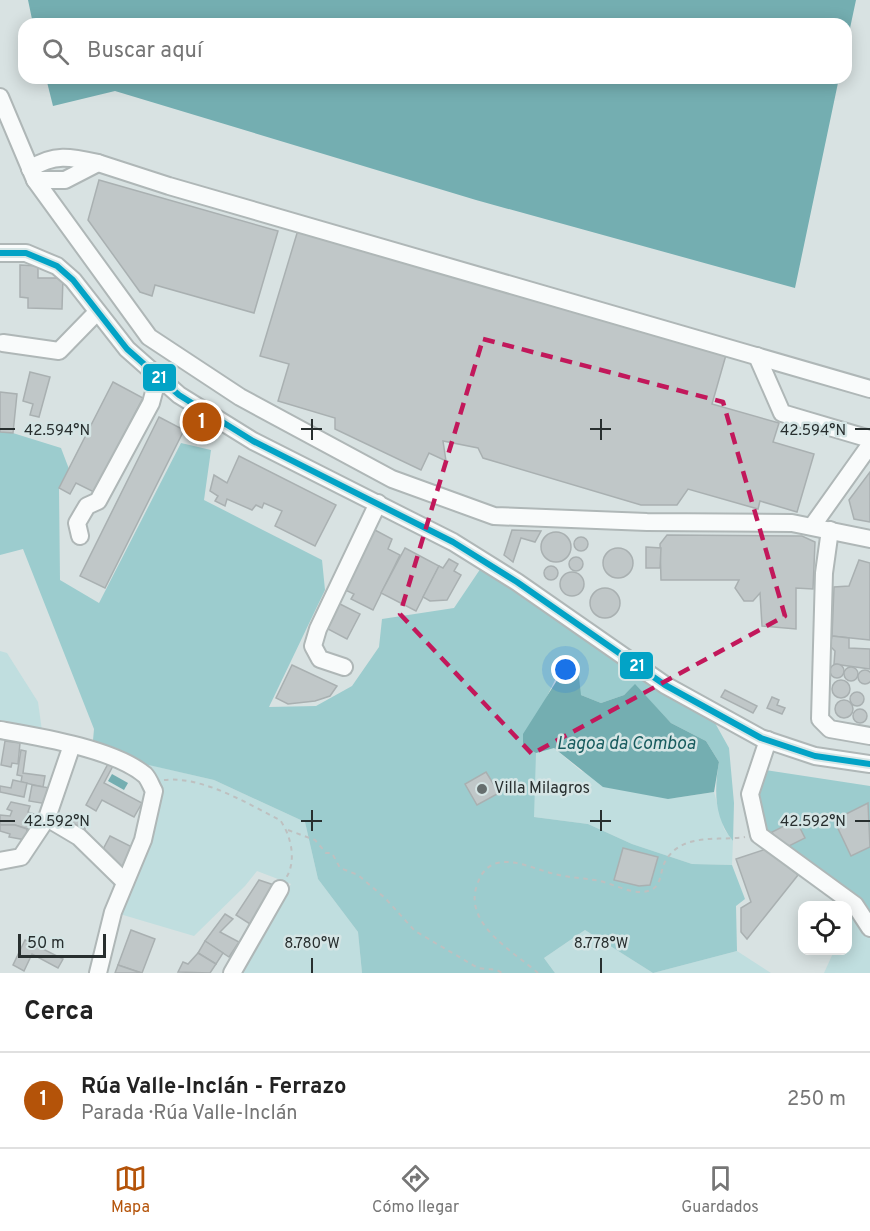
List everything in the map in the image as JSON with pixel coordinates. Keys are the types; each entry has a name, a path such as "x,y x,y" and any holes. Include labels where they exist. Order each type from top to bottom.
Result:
{"street":[{"path":"0,97 33,175 149,337 240,397 392,479 494,516 792,523 813,525 870,539"},
{"path":"33,175 45,159 65,155 98,163 870,389"},
{"path":"33,175 65,180 98,163"},
{"path":"0,252 26,253 57,266 73,280 127,349 179,395 253,441 453,542 665,685 768,741 815,756 870,764"},
{"path":"3,344 59,351 97,312"},
{"path":"757,356 782,413 870,439"},
{"path":"80,536 77,523 87,506 98,501 151,403 158,377"},
{"path":"813,525 870,445"},
{"path":"344,667 320,659 313,646 318,629 378,503"},
{"path":"830,530 824,573 820,719 830,729 870,736"},
{"path":"0,730 72,745 126,764 146,776 154,791 143,840 113,912 98,973"},
{"path":"768,741 750,794 759,835 855,905 870,928"},
{"path":"0,861 21,857 47,818 72,745"},
{"path":"47,818 79,837 125,882"},
{"path":"232,973 280,889"}],"path":[{"path":"150,783 175,779 200,784 280,820 288,830 315,840 326,853 332,853 340,868 358,875 385,898 415,931 478,968 497,970 502,973"},
{"path":"280,889 291,870 288,830"},
{"path":"538,973 504,946 478,916 474,901 477,884 492,865 511,861 552,874 599,881 639,892 654,889 661,882 667,857 685,842 759,835"}],"highlighted area":[{"path":"483,339 723,402 785,616 532,754 400,614"}],"shaded area":[{"path":"0,429 61,448 69,469 59,488 60,580 99,603 181,443 211,450 204,500 322,560 325,590 269,707 316,706 352,686 379,647 382,619 454,608 485,562 647,672 700,696 729,748 734,803 733,841 722,823 717,803 716,783 719,762 706,741 671,723 635,685 624,695 601,703 581,695 556,678 523,746 536,753 534,817 588,824 632,844 692,864 732,865 745,899 736,906 737,951 653,973 585,930 544,958 555,973 362,973 358,932 318,879 305,822 214,780 92,752 94,729 23,549 0,555"},
{"path":"0,651 7,653 38,702 43,738 0,730"},
{"path":"554,748 581,771 675,798 714,792 724,829 733,841 732,865 692,864 632,844 588,824 534,817 530,749"},
{"path":"133,761 214,780 305,822 318,879 358,932 362,973 234,973 291,884 257,871 245,886 194,936 113,912 149,812 146,777"},
{"path":"758,769 870,786 870,934 852,910 852,901 845,901 840,894 759,835 750,794"},
{"path":"855,905 870,929 870,973 824,973 832,955 852,955 852,912"},
{"path":"585,930 653,973 555,973 544,958"},
{"path":"737,951 771,973 653,973"}],"water":[{"path":"28,0 856,0 852,19 32,18"},
{"path":"48,84 838,84 795,288 476,200 115,91 53,106"},
{"name":"Lagoa da Comboa","path":"568,663 578,669 581,695 601,703 624,695 635,684 671,723 706,741 719,762 714,792 668,799 603,787 554,748 536,753 523,746 523,734"},
{"path":"112,774 128,783 124,790 108,781"}],"building":[{"path":"99,180 278,231 254,313 155,285 152,296 140,292 88,220"},
{"path":"298,230 726,355 712,404 779,423 773,442 814,454 797,512 760,501 758,509 688,489 677,505 641,505 483,458 478,448 443,441 446,461 429,453 421,470 335,429 335,418 278,401 289,364 260,356"},
{"path":"20,265 38,266 38,278 63,278 62,309 28,308 28,298 20,297"},
{"path":"30,372 50,377 39,417 30,415 33,404 23,401"},
{"path":"113,382 143,398 94,492 76,483 70,494 59,488"},
{"path":"0,392 17,394 13,433 0,432"},
{"path":"159,417 184,430 105,588 80,576"},
{"path":"239,456 336,505 315,546 275,526 282,511 264,503 262,508 256,505 252,510 227,499 225,506 215,501 218,496 210,491 214,475 227,483"},
{"path":"870,472 870,522 854,519 849,500"},
{"path":"373,529 392,539 388,549 400,555 373,610 351,599 354,594 343,589"},
{"path":"512,530 541,531 535,542 521,538 513,562 504,555"},
{"path":"556,532 567,536 571,547 567,558 556,562 545,558 541,547 545,536"},
{"path":"667,535 802,536 815,542 813,589 796,588 796,629 762,626 760,593 753,601 744,601 735,588 739,580 661,580 660,544"},
{"path":"578,537 584,537 588,544 584,551 578,551 574,547 574,541"},
{"path":"646,547 661,548 660,568 646,568"},
{"path":"405,548 439,566 416,611 381,593"},
{"path":"618,548 629,552 633,563 629,574 618,578 607,574 603,563 607,552"},
{"path":"573,557 579,557 583,564 579,571 573,571 569,567 569,561"},
{"path":"449,559 458,564 454,571 461,575 447,600 430,601 423,597 439,566 443,568"},
{"path":"859,560 870,563 870,640 832,636 834,587 849,586"},
{"path":"548,566 554,566 558,573 554,580 548,580 544,576 544,570"},
{"path":"567,572 577,572 584,579 584,589 577,596 567,596 560,589 560,579"},
{"path":"605,588 616,592 620,603 616,614 605,618 594,614 590,603 594,592"},
{"path":"338,603 360,614 347,639 326,628"},
{"path":"832,636 849,638 849,648 870,649 870,669 834,664 835,651 830,646"},
{"path":"834,664 840,664 844,671 840,678 834,678 830,674 830,668"},
{"path":"292,665 337,686 330,696 315,701 288,704 276,698"},
{"path":"848,667 854,667 858,674 854,681 848,681 844,677 844,671"},
{"path":"865,670 870,672 870,682 865,684 860,682 858,677 860,672"},
{"path":"841,680 847,683 850,689 847,695 841,698 835,695 832,689 835,683"},
{"path":"725,690 757,706 753,713 721,697"},
{"path":"854,692 860,692 864,699 860,706 854,706 850,702 850,696"},
{"path":"772,697 779,700 777,705 785,708 782,714 767,708"},
{"path":"844,700 850,703 853,709 850,715 844,718 838,715 835,709 838,703"},
{"path":"857,709 863,709 867,716 863,723 857,723 853,719 853,713"},
{"path":"5,741 20,743 18,764 12,763 11,767 1,765"},
{"path":"21,750 26,751 23,773 45,776 43,787 21,782 22,776 17,775"},
{"path":"109,762 114,764 104,783 142,803 134,817 102,800 96,811 86,805"},
{"name":"Villa Milagros","path":"486,772 499,793 477,805 465,784"},
{"path":"13,780 27,783 24,797 0,792 0,786 11,788"},
{"path":"32,785 50,788 47,804 29,801"},
{"path":"11,802 30,806 28,812 39,816 31,830 15,825 0,825 0,815 10,816 12,811 7,809"},
{"path":"868,803 870,847 851,856 834,820"},
{"path":"72,814 85,827 85,839 65,821"},
{"path":"796,820 805,838 785,848 778,844 772,832"},
{"path":"0,825 15,825 27,829 26,840 9,837 10,834 0,831"},
{"path":"110,836 136,849 122,874 101,853"},
{"path":"623,848 658,857 650,885 639,886 614,880"},
{"path":"766,849 798,875 747,939 741,932 741,908 751,902 736,859"},
{"path":"259,880 274,885 250,924 236,915"},
{"path":"225,914 233,919 220,932 239,942 229,957 205,941"},
{"path":"131,930 155,939 142,973 118,965"},
{"path":"25,940 63,959 58,968 32,954 24,971 13,965"},
{"path":"205,941 223,953 216,964 198,953"},
{"path":"198,953 216,964 210,973 178,972 183,962 188,964"},
{"path":"118,965 141,973 115,973"}],"transit line":[{"name":"21","path":"0,253 26,253 57,266 73,280 127,349 179,395 253,441 453,542 517,582 665,685 761,738 815,756 870,764"}],"place":[{"name":"Rúa Valle-Inclán - Ferrazo","path":"202,422"},
{"name":"Villa Milagros","path":"482,789"}]}
